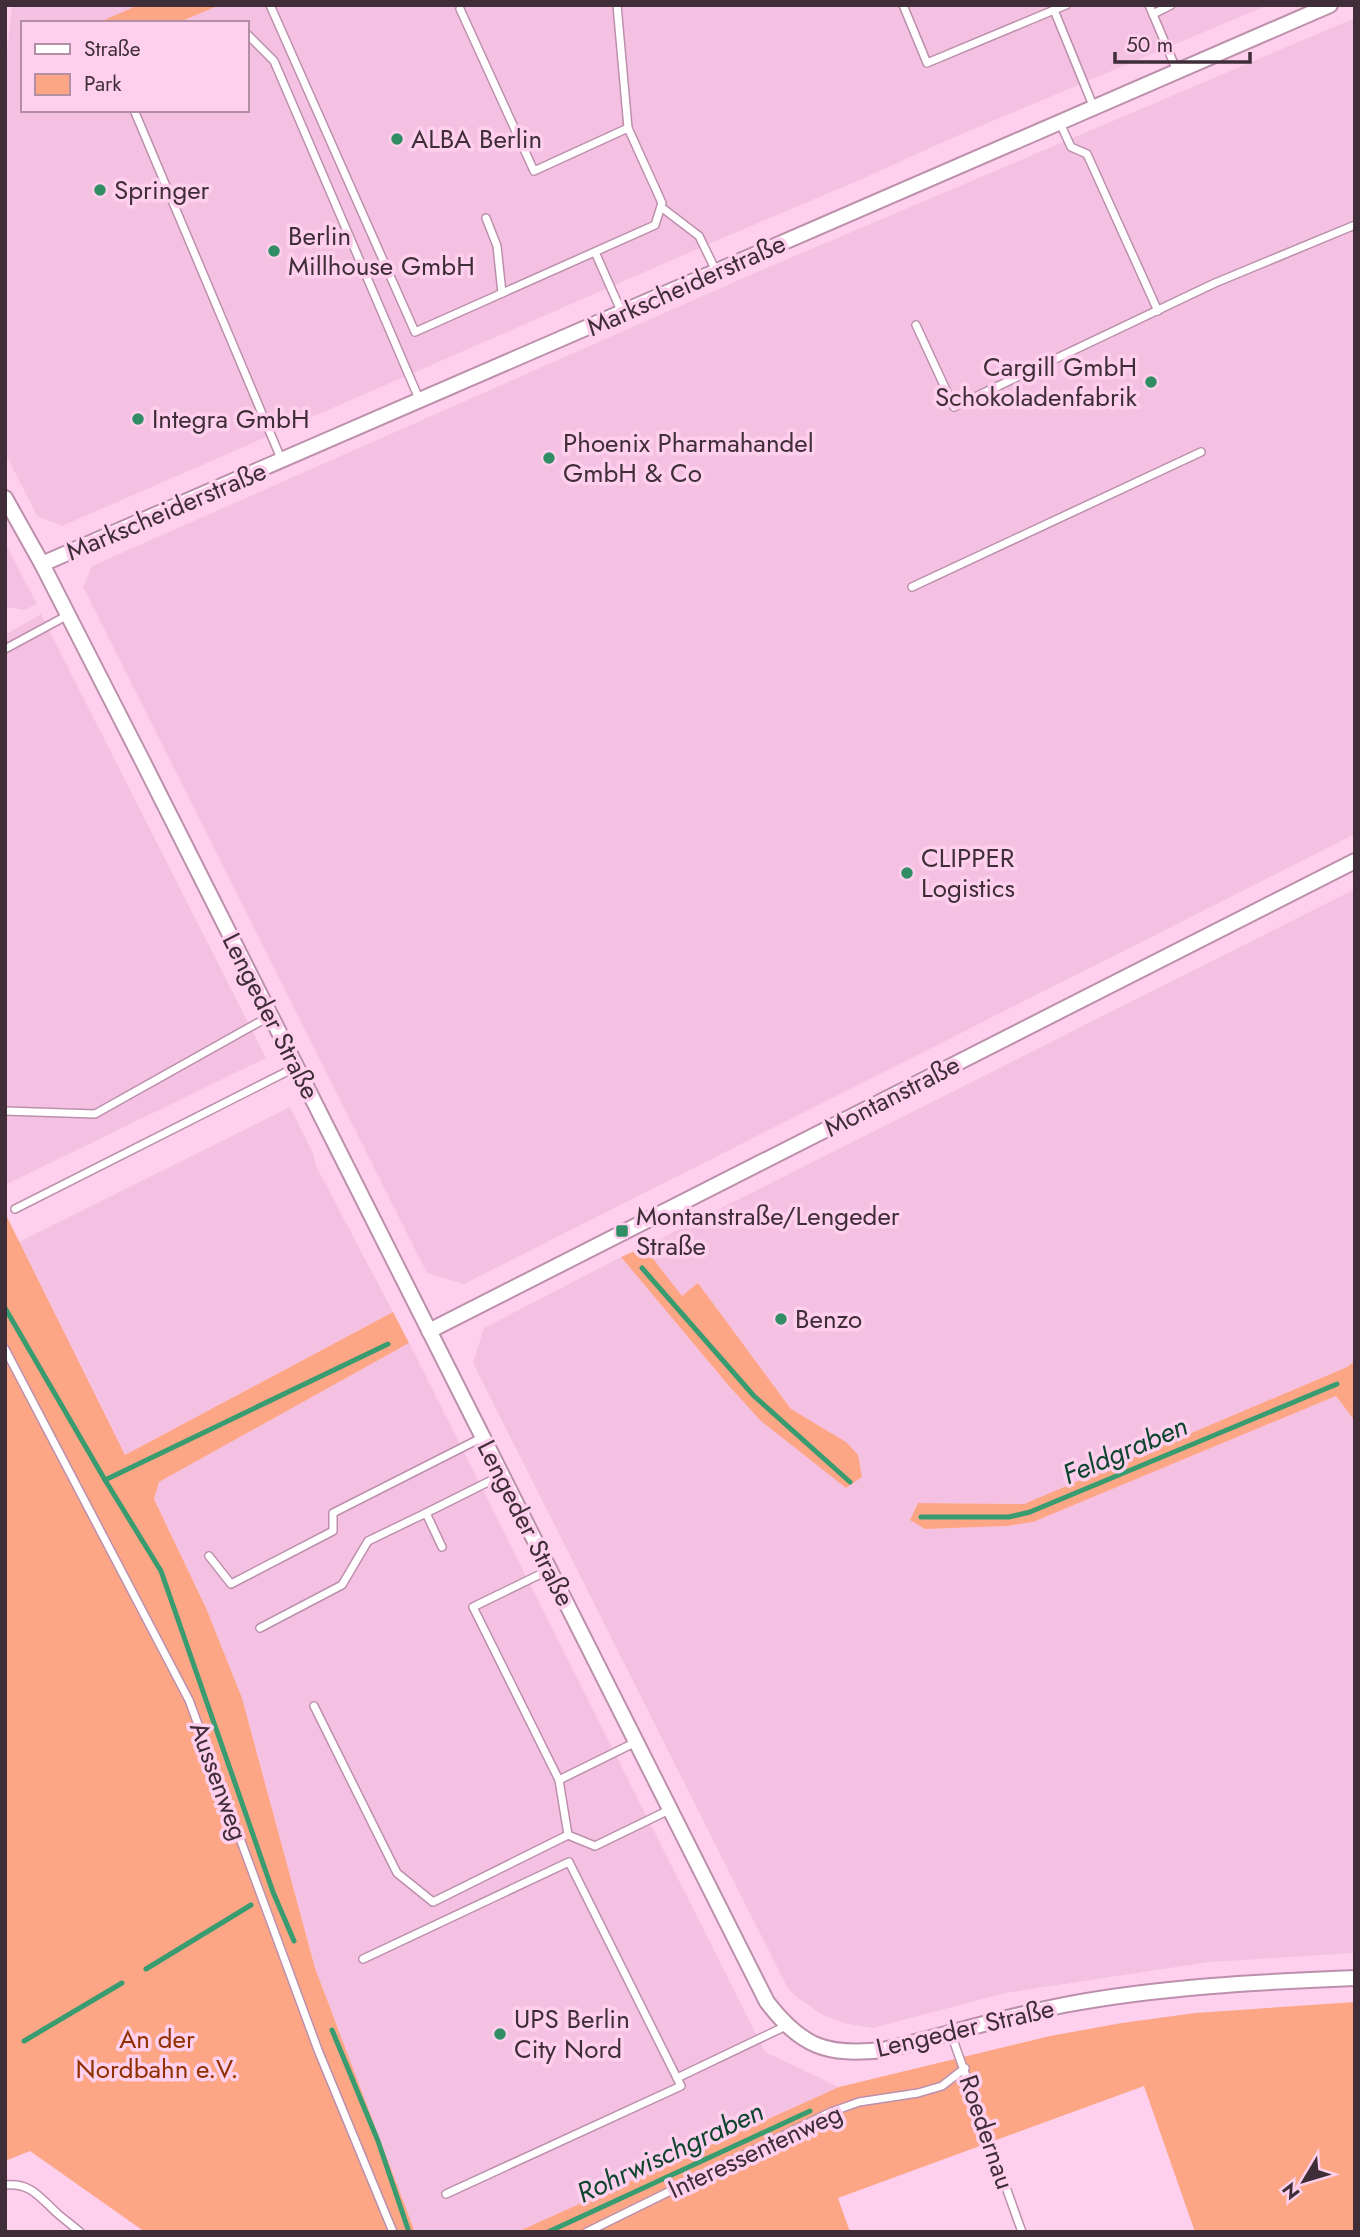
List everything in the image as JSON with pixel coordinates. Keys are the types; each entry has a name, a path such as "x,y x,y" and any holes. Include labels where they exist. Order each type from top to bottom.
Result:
{"street":[{"name":"Markscheiderstraße","path":"42,565 1330,5"},
{"name":"Lengeder Straße","path":"5,498 68,615 767,2002 786,2026 808,2042 855,2053 883,2050 1064,2006 1167,1990 1355,1978"},
{"name":"Montanstraße","path":"429,1331 1355,861"}],"lane":[{"path":"270,5 415,332 655,225 662,203 628,128 617,5"},
{"path":"903,5 928,64 1066,5"},
{"path":"1149,5 1177,71"},
{"path":"1153,14 1171,5"},
{"path":"460,9 534,171 628,128"},
{"path":"1054,10 1094,108"},
{"path":"248,35 274,61 420,401"},
{"path":"135,112 282,461"},
{"path":"1059,123 1071,147 1087,154 1158,311"},
{"path":"661,207 699,236 717,272"},
{"path":"486,219 497,246 502,293"},
{"path":"916,325 954,407 1215,283 1355,225"},
{"path":"596,252 622,313"},
{"path":"912,587 1200,452"},
{"path":"5,649 68,615"},
{"path":"5,1111 95,1114 270,1016"},
{"path":"15,1209 296,1067"},
{"name":"Aussenweg","path":"5,1349 189,1700 318,2050 393,2232"},
{"path":"209,1556 231,1584 333,1531 333,1513 483,1437"},
{"path":"260,1628 342,1585 368,1541 502,1475"},
{"path":"426,1513 442,1546"},
{"path":"549,1570 473,1607 559,1780 568,1835"},
{"path":"314,1706 397,1873 433,1902 568,1835 595,1846 669,1810"},
{"path":"559,1780 636,1742"},
{"path":"363,1959 569,1862 681,2086 446,2194"},
{"path":"677,2078 786,2026"},
{"name":"Roedernau","path":"951,2034 1022,2232"},
{"name":"Interessentenweg","path":"587,2232 831,2112 859,2102 918,2093 942,2086 965,2068"},
{"path":"5,2185 18,2184 36,2192 80,2232"}],"shaded area":[{"path":"12,5 140,5 102,21 21,21 21,112 248,112 248,21 182,21 220,5 1268,5 950,139 62,526 37,516 5,453 5,71"},
{"path":"1355,18 1355,834 464,1284 427,1273 83,587 92,566 750,275"},
{"path":"5,543 37,604 25,610 5,607"},
{"path":"41,614 266,1058 5,1185 5,635"},
{"path":"1355,889 1355,1361 1347,1367 1024,1504 919,1503 925,1529 1007,1526 1033,1522 1336,1396 1355,1421 1355,1953 1210,1962 1005,1993 873,2028 843,2023 823,2015 795,1996 787,1987 473,1363 484,1328 621,1257 729,1386 846,1442 791,1409 698,1283 682,1297 644,1247"},
{"path":"290,1107 314,1155 315,1164 393,1312 125,1455 19,1242"},
{"path":"409,1343 765,2052 839,2087 517,2232 415,2232 315,1968 242,1698 206,1608 154,1499 159,1482"}],"green space":[{"path":"139,5 220,5 182,21 102,21"},
{"name":"An der Nordbahn e.V.","path":"5,1213 125,1455 393,1312 409,1343 159,1482 154,1499 206,1608 242,1698 315,1968 415,2232 145,2232 30,2151 5,2161"},
{"path":"644,1247 682,1296 698,1283 791,1409 846,1442 858,1455 862,1477 846,1488 761,1421 621,1257"},
{"path":"1355,1361 1355,1421 1336,1396 1033,1522 1007,1526 925,1529 910,1520 918,1503 1024,1504 1347,1367"},
{"path":"1355,2002 1355,2232 1195,2232 1144,2086 838,2198 850,2232 517,2232 839,2087 1050,2036 1122,2023 1195,2013"}],"waterway":[{"name":"Feldgraben","path":"642,1268 754,1396 850,1482"},
{"path":"5,1308 161,1571 273,1892 294,1941"},
{"path":"105,1480 388,1344"},
{"name":"Feldgraben","path":"921,1517 1009,1517 1030,1512 1337,1384"},
{"path":"146,1969 251,1905"},
{"path":"24,2041 122,1983"},
{"name":"Rohrwischgraben","path":"332,2030 378,2141 409,2232"},
{"name":"Rohrwischgraben","path":"548,2232 810,2111"}],"place":[{"name":"ALBA Berlin","path":"397,139"},
{"name":"Springer","path":"100,190"},
{"name":"Berlin Millhouse GmbH","path":"274,251"},
{"name":"Cargill GmbH Schokoladenfabrik","path":"1151,382"},
{"name":"Integra GmbH","path":"138,419"},
{"name":"Phoenix Pharmahandel GmbH & Co","path":"549,458"},
{"name":"CLIPPER Logistics","path":"907,873"},
{"name":"Montanstraße/Lengeder Straße","path":"622,1231"},
{"name":"Benzo","path":"781,1319"},
{"name":"UPS Berlin City Nord","path":"500,2034"}]}
